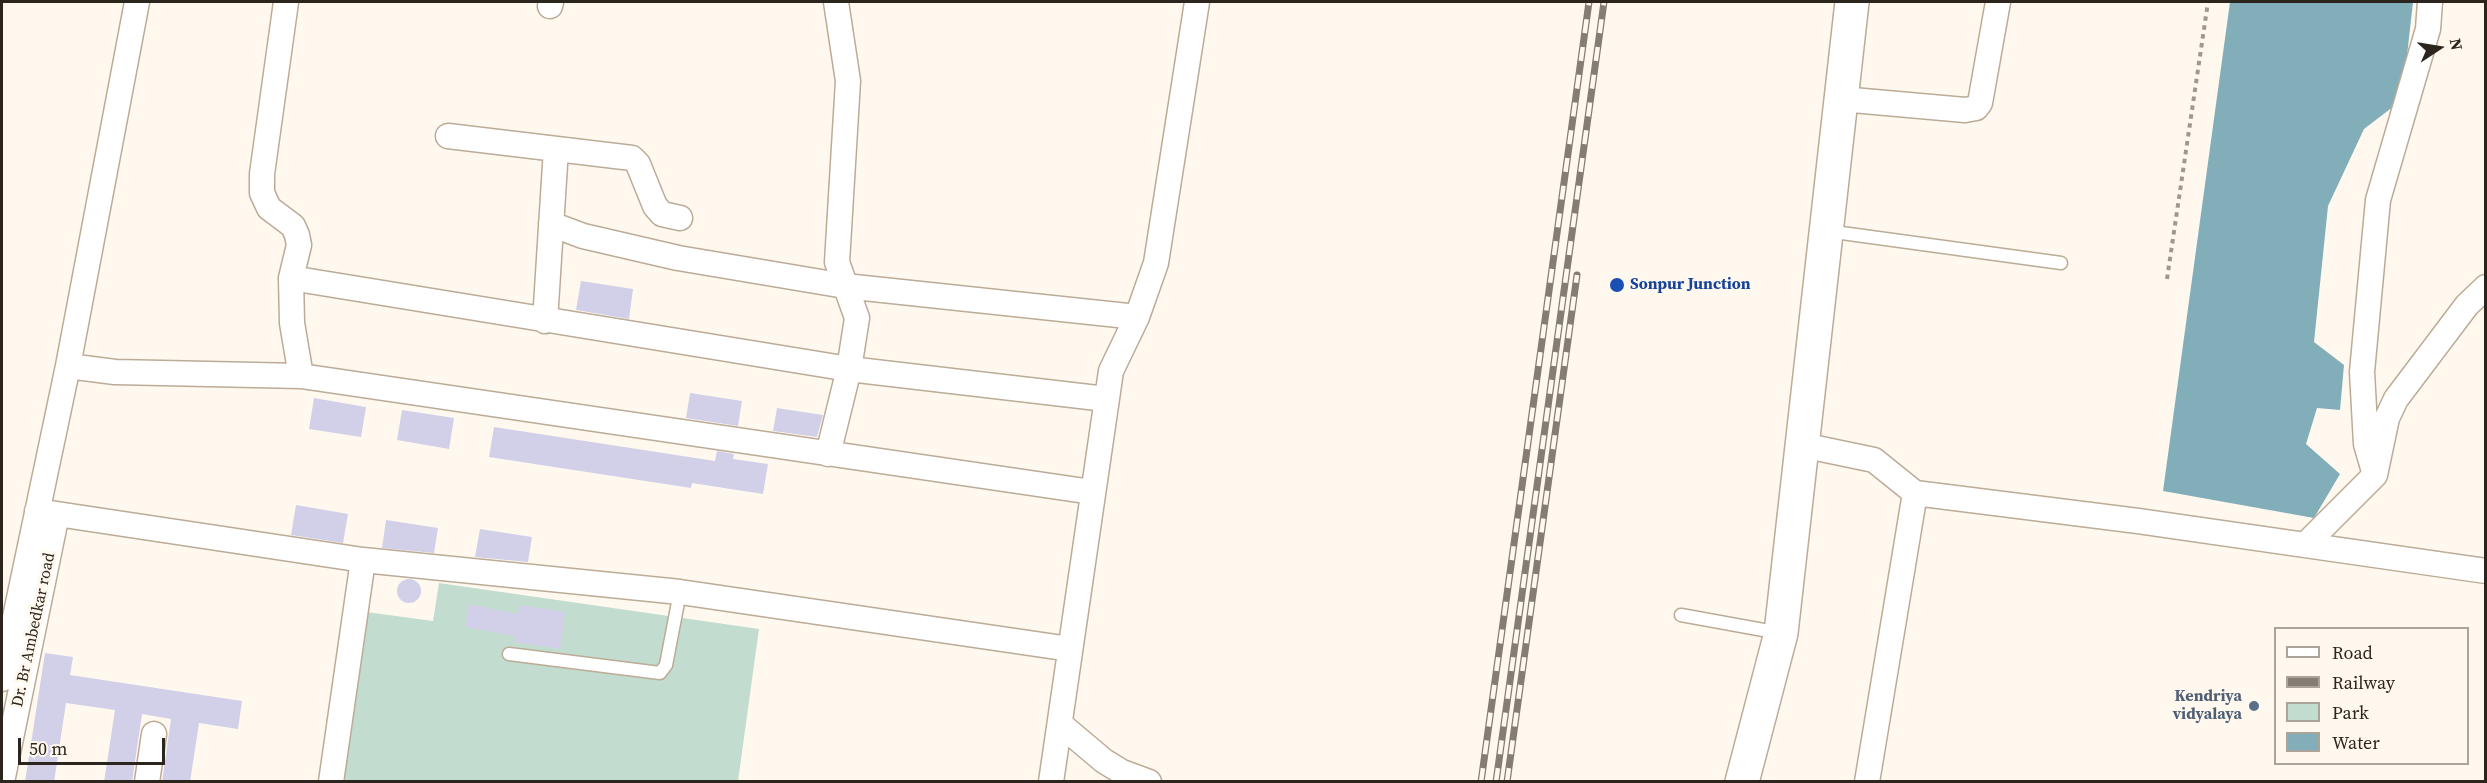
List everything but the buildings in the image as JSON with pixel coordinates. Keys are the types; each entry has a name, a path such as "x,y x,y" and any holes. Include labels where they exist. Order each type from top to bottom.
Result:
{"main road":[{"path":"1742,782 1781,633 1852,2"}],"street":[{"path":"2,679 47,513 68,366 137,2"},
{"path":"286,2 262,174 262,193 269,208 293,226 297,235 299,245 291,278 292,323 301,376"},
{"path":"828,454 849,369 857,318 837,262 848,81 836,2"},
{"path":"1052,782 1106,399 1115,361 1137,317 1156,263 1197,2"},
{"path":"1841,99 1965,110 1976,108 1980,103 1998,2"},
{"path":"2375,475 2366,444 2362,372 2378,200 2428,28 2430,2"},
{"path":"448,136 632,158 638,164 656,206 662,214 680,218"},
{"path":"545,321 555,149"},
{"path":"551,224 583,236 678,258 845,286 1137,317"},
{"path":"291,278 849,369 1106,399"},
{"path":"2305,545 2375,475 2387,418 2396,399 2468,305 2486,287"},
{"path":"68,366 115,372 301,376 1092,492"},
{"path":"1802,445 1874,460 1915,493 2486,571"},
{"path":"1867,782 1915,493"},
{"path":"47,513 363,560 680,592 1070,649"},
{"name":"Dr. Br Ambedkar road","path":"2,782 47,513"},
{"path":"332,782 363,560"},
{"path":"1060,724 1104,761 1122,772 1149,782"},
{"path":"147,782 154,735"}],"lane":[{"path":"1827,231 2061,263"},
{"path":"509,654 660,673 666,665 680,592"},
{"path":"1681,615 1781,633"}],"path":[{"path":"2167,279 2208,2"}],"green space":[{"path":"439,583 759,629 738,781 342,782 366,612 433,621"}],"water":[{"path":"2230,2 2413,2 2402,100 2364,129 2328,206 2314,342 2344,365 2340,410 2317,408 2306,444 2340,474 2314,518 2163,491"}],"railway":[{"path":"1481,782 1589,2"},
{"path":"1496,782 1604,2"},
{"path":"1507,782 1577,275"}],"place":[{"name":"Sonpur Junction","path":"1617,285"},
{"name":"Kendriya vidyalaya","path":"2254,706"}]}
